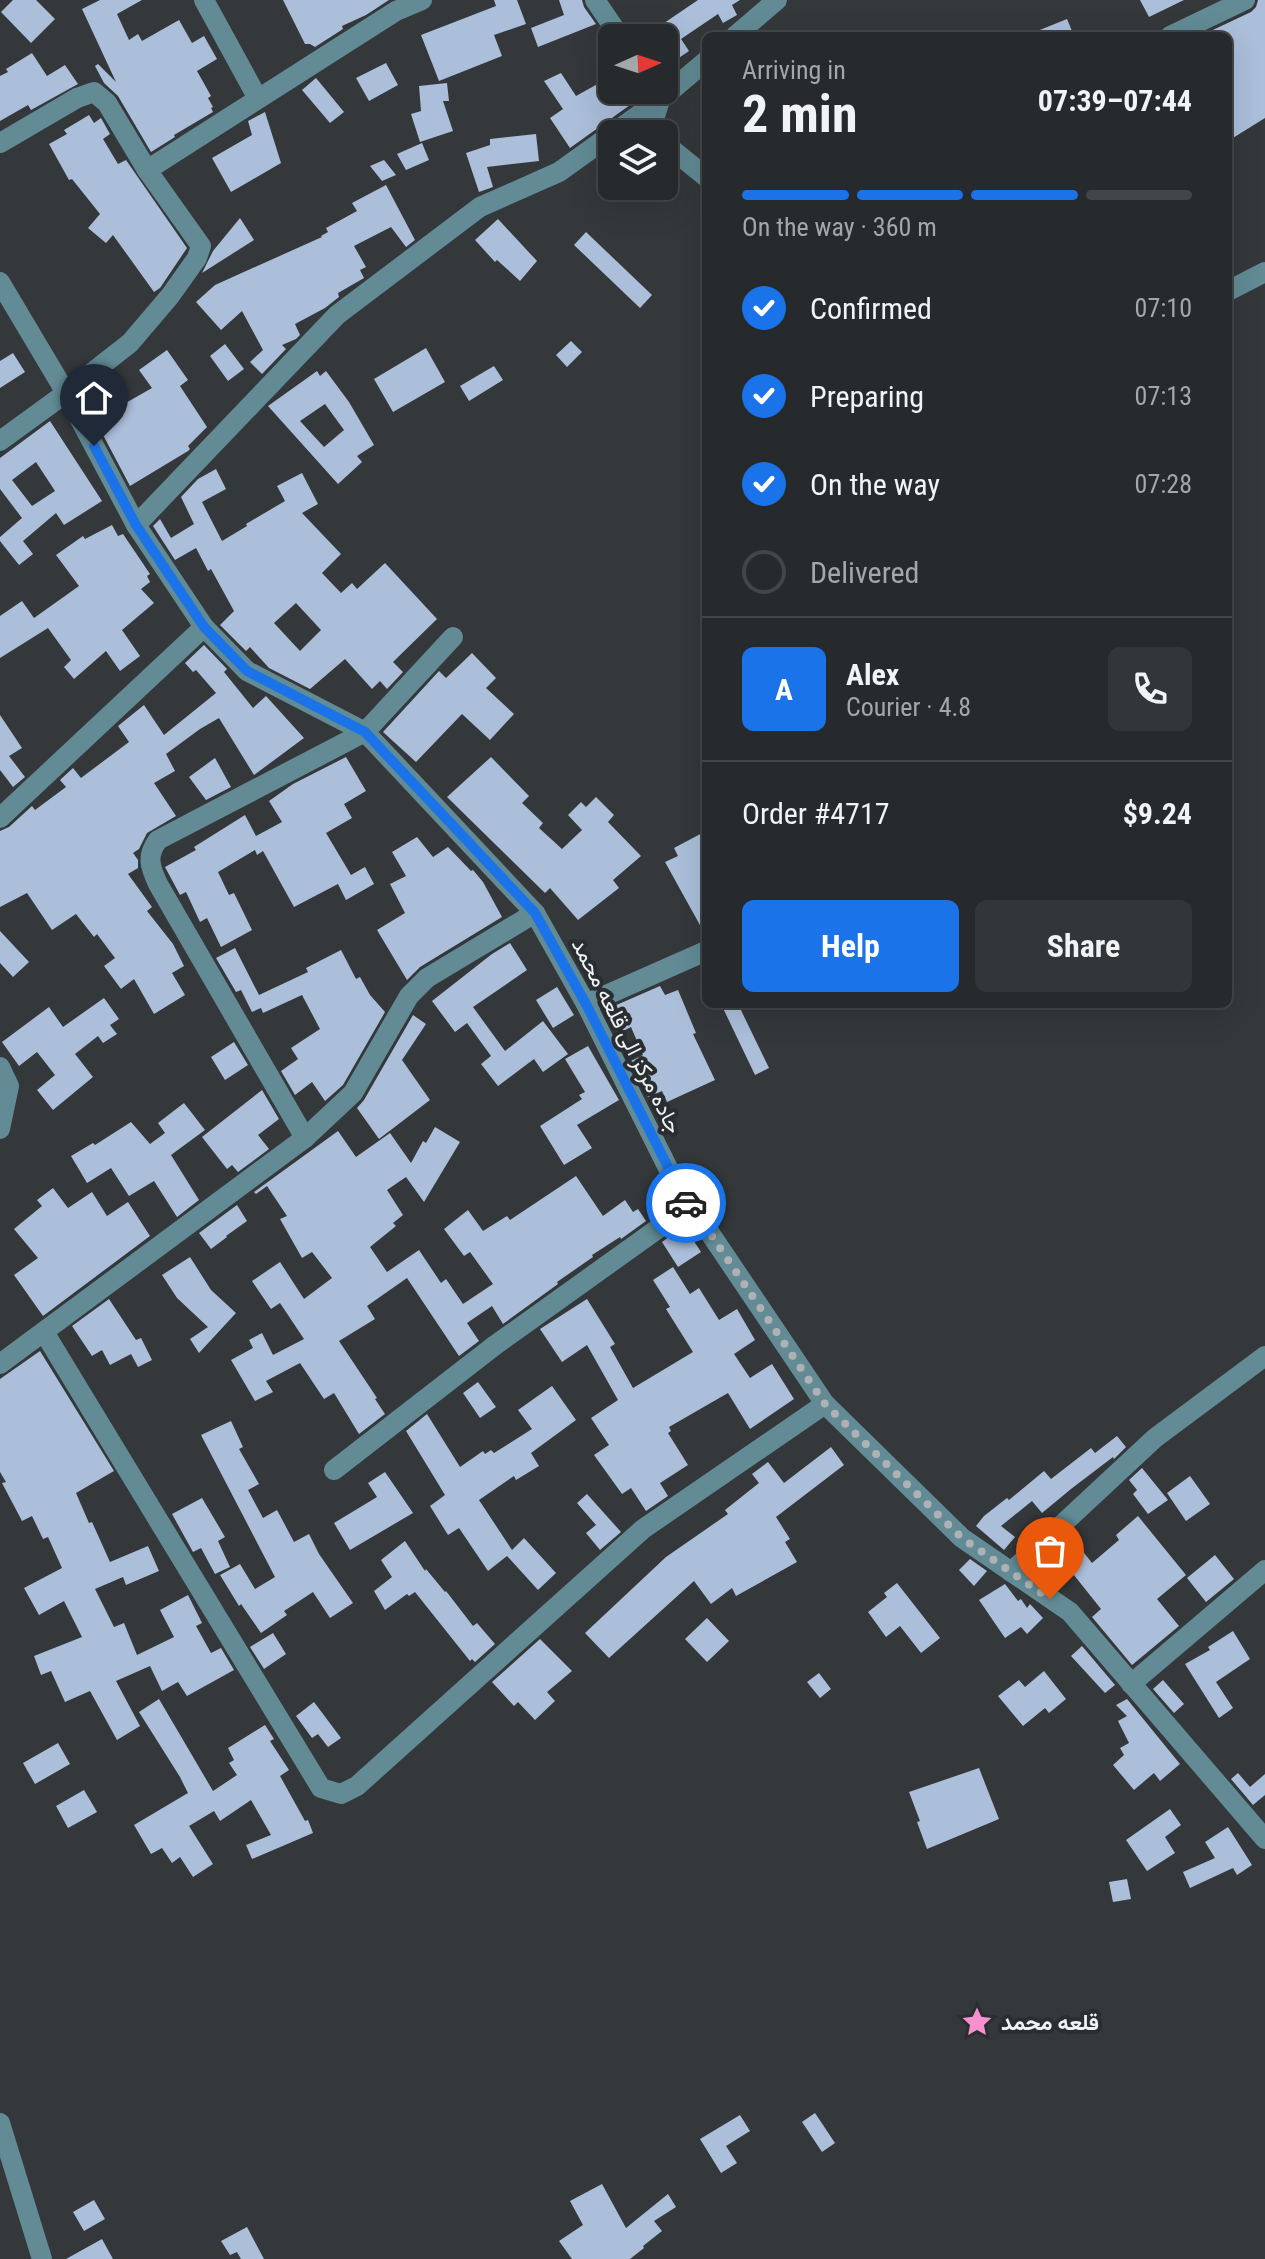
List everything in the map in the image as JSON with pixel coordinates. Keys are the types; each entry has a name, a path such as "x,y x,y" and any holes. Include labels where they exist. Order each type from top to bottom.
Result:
{"street":[{"path":"204,0 257,97"},
{"path":"147,170 396,11 422,0"},
{"path":"595,0 611,24"},
{"path":"740,32 777,0"},
{"path":"1178,32 1245,0"},
{"path":"678,81 702,64"},
{"path":"0,143 77,98 94,92 107,103 147,170 201,246 197,258 170,296 130,343 0,441"},
{"path":"628,120 647,104"},
{"path":"136,525 337,315 480,207 559,172 598,144"},
{"path":"678,154 702,174"},
{"path":"1232,289 1265,272"},
{"name":"جاده مرکز الی قلعه محمد","path":"0,282 66,393 136,525 204,627 247,671 365,732 535,913 586,1004 686,1204 691,1205 825,1404 962,1538 1070,1612 1265,1839"},
{"path":"0,818 204,627"},
{"path":"305,1138 158,884 149,860 152,848 158,840 365,732 453,637"},
{"path":"0,1364 305,1138 353,1093 417,987 535,913"},
{"path":"586,1004 702,953"},
{"path":"0,1067 9,1086 0,1129"},
{"path":"334,1470 494,1346 691,1205"},
{"path":"44,1332 321,1788 341,1794 357,1786 643,1529 825,1404"},
{"path":"1011,1572 1155,1438 1265,1356"},
{"path":"1131,1684 1265,1570"},
{"path":"0,2123 42,2259"}],"building":[{"path":"13,0 36,0 55,19 31,43 1,12"},
{"path":"100,0 142,0 117,14 129,40 138,34 142,41 179,20 192,43 204,36 217,59 197,71 211,96 208,98 213,112 151,152 118,96 104,83 95,66 98,64 116,82 82,9"},
{"path":"283,0 389,0 342,26 343,29 315,47 305,44"},
{"path":"494,0 517,0 526,24 494,35 502,56 439,81 421,35 496,6"},
{"path":"559,0 582,0 596,24 538,47 531,28 564,15"},
{"path":"698,0 740,0 732,5 737,15 723,23 718,14 681,39 689,51 678,58 678,24 663,24"},
{"path":"1140,0 1184,0 1149,17"},
{"path":"1258,0 1265,0 1265,118 1232,139 1232,32 1208,32 1256,7"},
{"path":"1067,19 1072,32 1035,32"},
{"path":"32,53 47,76 65,65 78,84 31,110 28,105 0,121 0,76"},
{"path":"386,63 398,85 369,101 356,78"},
{"path":"561,73 576,96 598,84 598,104 631,104 609,120 598,120 598,128 570,148 550,118 563,109 544,81"},
{"path":"316,78 344,112 330,123 302,90"},
{"path":"447,83 449,101 443,101 453,131 420,142 411,114 421,111 419,86"},
{"path":"265,112 281,163 231,192 212,158 252,135 248,121"},
{"path":"89,115 94,123 101,118 110,134 103,139 118,164 126,160 187,248 160,288 154,292 113,235 106,243 88,228 100,214 72,179 69,180 49,144 67,134 64,130"},
{"path":"536,134 539,161 487,167 493,187 479,192 466,153 490,145 490,139"},
{"path":"422,143 429,160 406,170 397,154"},
{"path":"384,160 396,175 382,181 370,166"},
{"path":"386,185 415,240 406,247 391,227 354,246 366,267 360,270 364,278 338,293 339,297 325,308 295,324 300,335 282,345 286,349 262,374 250,362 263,350 242,311 221,330 196,302 215,285 322,237 328,232 326,228 357,211 352,203"},
{"path":"240,218 254,240 202,273 213,251"},
{"path":"498,219 537,261 520,281 497,260 495,262 475,240"},
{"path":"586,232 652,295 640,308 574,245"},
{"path":"571,341 582,352 567,367 556,355"},
{"path":"225,344 244,369 228,381 210,356"},
{"path":"426,348 445,382 393,412 374,379"},
{"path":"167,350 188,380 180,386 207,427 188,446 188,451 130,486 83,397 93,388 108,413 152,388 139,370"},
{"path":"13,353 25,372 0,388 0,361"},
{"path":"494,366 503,380 469,401 460,386"},
{"path":"317,371 320,376 326,371 349,402 374,445 357,456 362,462 338,484 268,406","holes":["325,404 344,430 324,447 300,421"]},
{"path":"50,421 102,501 64,525 56,513 23,541 33,554 19,565 0,541 0,537 22,518 0,489 0,458","holes":["36,462 55,491 32,506 12,480"]},
{"path":"216,469 226,489 202,502 222,541 285,501 277,486 302,473 318,504 302,513 341,554 322,573 341,593 352,583 357,589 385,563 437,619 393,662 403,672 387,689 380,681 372,689 345,659 310,689 269,668 250,647 246,651 220,625 234,611 211,569 208,571 196,548 175,560 153,526 160,519 171,538 194,524 181,497 198,479","holes":["296,603 321,630 300,651 274,623"]},
{"path":"112,525 118,536 123,534 150,574 147,576 150,582 141,589 154,603 122,630 140,656 120,671 106,651 74,679 64,667 71,660 48,628 0,658 0,616 22,601 34,618 79,586 56,555 83,536 85,539"},
{"path":"204,645 227,669 224,672 253,708 266,696 304,738 254,775 219,718 166,754 175,771 154,783 176,816 147,833 139,849 133,853 138,860 138,868 128,874 152,907 147,911 173,944 184,966 172,973 185,995 154,1014 134,979 121,989 104,966 115,958 97,934 94,937 76,914 52,930 27,893 0,907 0,831 32,806 35,810 66,787 60,780 73,768 81,778 129,742 118,726 144,705 164,735 216,693 196,670 193,672 185,663"},
{"path":"472,653 496,678 486,688 514,714 490,740 462,714 416,762 383,732 439,671 446,678"},
{"path":"0,715 22,748 9,756 25,777 13,787 0,770"},
{"path":"346,757 366,791 344,804 352,818 326,833 351,875 365,867 374,884 346,900 338,884 294,907 263,851 257,855 255,850 218,872 229,895 234,893 252,930 221,947 207,918 200,922 186,892 180,895 165,867 196,850 194,847 245,815 256,836 282,822 269,801 293,784"},
{"path":"491,757 529,796 522,803 543,823 539,828 562,849 582,830 568,815 581,802 586,807 596,797 614,815 608,822 641,856 613,880 619,888 578,920 550,888 545,893 447,797"},
{"path":"215,758 231,787 206,800 189,777"},
{"path":"702,833 702,929 665,862 678,856 674,848"},
{"path":"417,837 433,857 448,847 473,870 502,917 420,967 407,980 377,930 405,913 390,884 406,876 392,852"},
{"path":"0,931 29,962 13,977 0,963"},
{"path":"510,943 527,970 473,1007 505,1051 543,1021 568,1054 543,1072 534,1059 498,1086 481,1064 491,1056 467,1023 455,1032 432,1001"},
{"path":"235,948 259,995 308,972 306,968 341,950 356,979 360,977 385,1012 343,1085 325,1101 312,1082 295,1095 281,1071 298,1059 291,1048 320,1029 302,995 263,1013 261,1008 252,1012 241,990 236,992 216,958"},
{"path":"660,986 665,995 678,990 696,1033 693,1034 715,1080 667,1102 662,1091 648,1097 631,1061 643,1055 631,1027 617,1034 605,1010"},
{"path":"557,987 574,1015 553,1028 536,1000"},
{"path":"104,998 119,1019 110,1025 117,1034 103,1043 98,1036 75,1054 93,1077 53,1110 37,1090 55,1075 37,1052 19,1066 2,1042 49,1007 63,1027"},
{"path":"723,1008 740,1008 769,1068 755,1075"},
{"path":"413,1015 426,1024 402,1060 430,1100 379,1139 357,1108"},
{"path":"234,1042 248,1065 225,1080 211,1057"},
{"path":"588,1046 619,1100 577,1125 592,1148 564,1165 540,1126 582,1099 579,1095 585,1092 565,1059"},
{"path":"262,1090 279,1119 258,1135 269,1149 238,1172 232,1165 227,1169 202,1137"},
{"path":"184,1103 205,1130 171,1155 199,1200 177,1217 154,1181 129,1196 111,1168 87,1183 71,1156 131,1122 150,1144 165,1133 158,1123"},
{"path":"435,1127 460,1142 424,1202 406,1177 387,1190 403,1215 393,1223 396,1226 370,1247 387,1272 419,1250 441,1283 446,1279 463,1304 493,1284 470,1252 464,1256 444,1229 468,1210 483,1231 507,1216 510,1220 576,1176 603,1216 625,1200 633,1212 638,1209 646,1221 592,1255 503,1324 492,1306 467,1323 479,1341 459,1356 407,1278 367,1306 375,1319 339,1341 385,1414 359,1434 334,1393 324,1399 300,1363 266,1381 273,1392 255,1401 231,1360 253,1348 249,1340 262,1333 273,1355 304,1339 280,1303 271,1309 252,1281 280,1262 304,1299 332,1278 312,1252 302,1258 280,1219 287,1216 267,1186 256,1194 254,1192 338,1131 356,1157 390,1133 411,1163"},
{"path":"53,1188 68,1208 92,1192 107,1216 128,1202 150,1236 43,1316 14,1275 38,1258 14,1229 42,1206 37,1200"},
{"path":"237,1205 247,1221 211,1249 199,1233"},
{"path":"684,1226 701,1252 678,1267 662,1242"},
{"path":"190,1257 211,1290 236,1313 199,1353 190,1339 208,1327 177,1298 162,1275"},
{"path":"673,1267 690,1294 699,1288 719,1320 737,1309 755,1340 734,1354 750,1378 772,1364 794,1399 750,1429 728,1393 669,1427 671,1431 668,1433 688,1465 660,1483 668,1496 646,1511 631,1488 622,1494 594,1455 609,1445 591,1418 618,1400 587,1345 562,1362 540,1329 587,1299 615,1344 610,1347 633,1388 693,1352 666,1309 670,1307 653,1280"},
{"path":"109,1299 136,1340 141,1338 152,1360 138,1367 131,1354 110,1365 102,1350 92,1356 72,1326"},
{"path":"40,1351 114,1471 76,1493 110,1562 148,1546 159,1571 126,1585 123,1577 95,1589 114,1627 124,1623 137,1655 174,1637 160,1610 188,1595 202,1623 196,1626 211,1653 221,1648 234,1670 187,1696 178,1682 162,1691 150,1666 116,1681 140,1726 117,1740 90,1691 65,1702 51,1671 41,1675 34,1656 82,1637 64,1601 39,1615 24,1588 62,1568 48,1537 43,1539 32,1516 22,1521 2,1483 6,1482 0,1472 0,1379"},
{"path":"478,1382 496,1407 480,1418 463,1393"},
{"path":"552,1386 576,1420 531,1453 539,1466 516,1480 514,1476 479,1500 512,1550 524,1538 556,1573 538,1590 507,1556 488,1571 459,1528 448,1535 430,1506 445,1495 406,1431 427,1414 460,1467 483,1451 485,1454 491,1450 494,1453 532,1429 518,1410"},
{"path":"231,1421 243,1447 239,1449 259,1484 248,1490 263,1518 277,1510 294,1542 309,1534 353,1603 330,1618 313,1592 284,1611 287,1615 261,1633 220,1575 240,1564 255,1589 275,1577 201,1435"},
{"path":"1117,1436 1126,1447 1114,1459 1042,1513 1032,1501 1001,1526 1015,1537 1004,1550 976,1526 984,1516 1044,1471 1051,1479 1091,1448 1095,1453"},
{"path":"831,1447 844,1465 776,1517 790,1539 785,1542 797,1562 736,1596 732,1588 711,1604 694,1581 609,1658 585,1633 666,1557 728,1514 725,1510 759,1483 752,1474 768,1462 784,1483"},
{"path":"1142,1468 1168,1500 1148,1514 1133,1494 1137,1490 1129,1480"},
{"path":"385,1472 413,1513 350,1550 334,1523 377,1497 368,1483"},
{"path":"1190,1476 1210,1504 1186,1521 1167,1493"},
{"path":"587,1494 621,1532 600,1550 586,1533 596,1525 577,1503"},
{"path":"202,1498 225,1537 218,1541 230,1567 215,1574 201,1548 193,1552 172,1514"},
{"path":"1138,1516 1186,1575 1157,1599 1179,1626 1132,1665 1092,1617 1101,1609 1054,1550 1070,1535 1092,1563 1119,1540 1116,1535"},
{"path":"405,1541 425,1571 446,1591 473,1626 477,1623 495,1644 475,1662 470,1661 415,1592 409,1596 407,1594 385,1610 374,1591 392,1577 381,1560"},
{"path":"1215,1555 1234,1579 1206,1602 1187,1578"},
{"path":"970,1559 987,1571 974,1586 959,1570"},
{"path":"897,1583 940,1638 921,1653 900,1626 886,1637 868,1612 887,1597 884,1593"},
{"path":"1005,1584 1018,1601 1021,1599 1027,1608 1030,1604 1043,1618 1027,1634 1021,1627 1005,1638 979,1600"},
{"path":"707,1618 729,1641 707,1662 685,1639"},
{"path":"1233,1631 1250,1659 1216,1682 1233,1708 1219,1718 1185,1664 1210,1650 1208,1647"},
{"path":"273,1633 286,1654 264,1669 250,1647"},
{"path":"540,1639 572,1671 547,1692 555,1701 535,1720 518,1702 514,1706 492,1682"},
{"path":"1082,1646 1115,1685 1105,1693 1071,1656"},
{"path":"1044,1671 1066,1699 1049,1713 1045,1708 1023,1726 998,1696 1019,1680 1025,1687"},
{"path":"819,1673 831,1689 820,1698 807,1682"},
{"path":"1163,1680 1184,1704 1174,1713 1153,1689"},
{"path":"159,1699 213,1791 237,1775 229,1763 234,1760 228,1748 265,1725 274,1739 270,1741 289,1770 280,1776 313,1833 252,1859 246,1845 271,1835 251,1800 220,1821 214,1811 189,1826 213,1864 193,1877 180,1857 172,1863 162,1848 151,1854 134,1825 188,1793 139,1712"},
{"path":"1127,1699 1180,1764 1160,1781 1154,1773 1134,1790 1113,1765 1124,1755 1120,1748 1129,1743 1118,1721 1127,1716 1116,1705"},
{"path":"314,1702 341,1738 328,1747 318,1734 312,1738 296,1716"},
{"path":"58,1743 70,1764 35,1784 23,1763"},
{"path":"979,1768 999,1819 927,1849 909,1792"},
{"path":"1238,1773 1250,1787 1265,1774 1265,1795 1253,1805 1231,1779"},
{"path":"84,1790 97,1812 68,1828 56,1806"},
{"path":"1170,1809 1181,1825 1165,1837 1175,1853 1147,1871 1126,1840"},
{"path":"1228,1827 1252,1865 1237,1875 1233,1868 1190,1888 1183,1872 1215,1858 1205,1842"},
{"path":"1127,1879 1131,1899 1113,1902 1109,1882"},
{"path":"815,2113 835,2143 822,2152 802,2122"},
{"path":"740,2115 750,2131 726,2146 737,2163 721,2173 700,2139"},
{"path":"602,2184 626,2228 668,2194 676,2207 654,2221 662,2231 630,2259 572,2259 559,2241 583,2225 570,2201"},
{"path":"94,2200 105,2219 84,2231 73,2212"},
{"path":"247,2227 264,2259 241,2259 237,2252 230,2255 221,2241"},
{"path":"102,2239 113,2259 66,2259"}],"way so far":[{"path":"686,1203 691,1205 825,1404 962,1538 1050,1599"}],"place":[{"name":"قلعه محمد","path":"977,2022"}],"route":[{"path":"94,446 136,525 204,627 247,671 365,732 535,913 586,1004 686,1203"}]}
